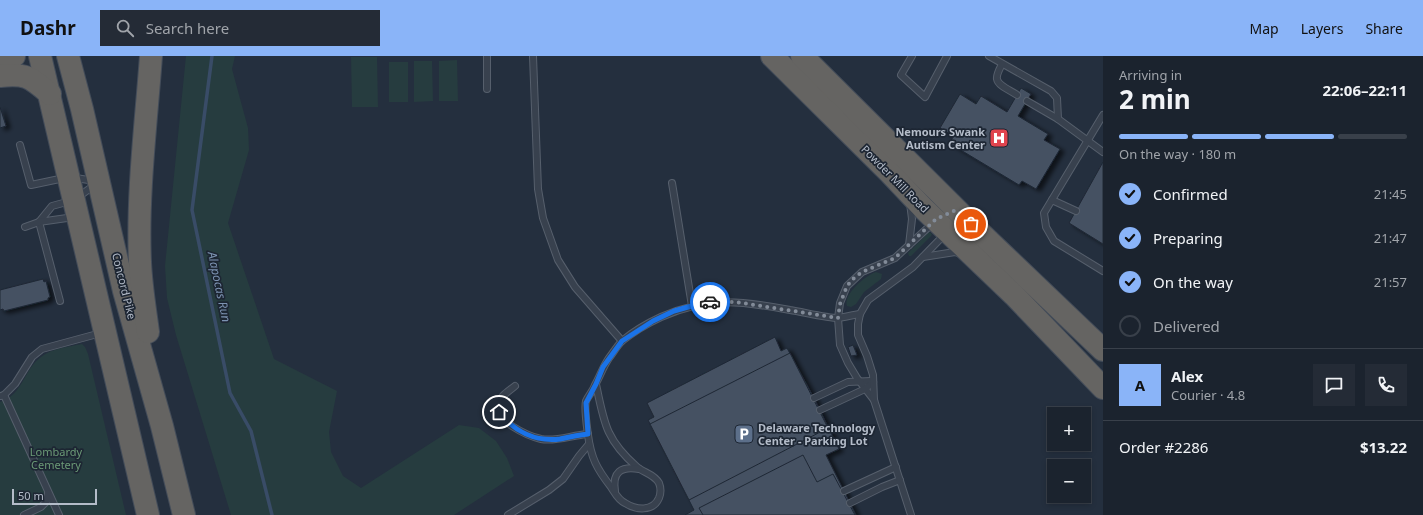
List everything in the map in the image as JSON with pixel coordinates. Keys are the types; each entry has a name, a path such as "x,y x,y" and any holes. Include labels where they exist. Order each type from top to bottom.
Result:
{"highway":[{"path":"0,69 14,56"},
{"path":"40,56 148,515"},
{"name":"Concord Pike","path":"68,56 124,291 162,426 184,515"},
{"path":"151,56 140,206 140,262 142,294 162,426"},
{"name":"Powder Mill Road","path":"772,56 909,192 948,219 1103,350"},
{"name":"Powder Mill Road","path":"802,56 948,219 975,257 1103,388"},
{"path":"0,76 19,74 36,82 50,94"}],"lane":[{"path":"487,56 488,89"},
{"path":"533,56 538,189 543,218 558,260 575,287 622,341"},
{"path":"912,56 901,75 925,97 947,56"},
{"path":"989,56 1051,91 1057,98 1058,119"},
{"path":"1002,64 996,77 997,81 1000,85 1017,95"},
{"path":"1027,101 1058,119 1103,152"},
{"path":"1103,115 1044,213 1046,227 1054,241 1103,271"},
{"path":"20,145 30,185 69,177 99,182"},
{"path":"25,226 76,208 99,182"},
{"path":"672,183 692,306"},
{"path":"909,192 912,219 909,245"},
{"path":"1052,200 1076,211"},
{"path":"39,222 52,206 76,208"},
{"path":"874,400 859,381 848,363 840,345 838,318 840,304 847,286 862,272 895,258 909,245 948,219"},
{"path":"911,515 874,400 873,375 858,335 860,314 868,300 898,279 923,257 948,219"},
{"path":"39,222 60,301"},
{"path":"923,257 955,252 975,257"},
{"path":"615,493 614,484 618,472 623,468 631,467 639,469 652,476 658,482 660,496 657,502 651,507 644,509 626,504 620,500 615,493 596,466 589,444 586,403 603,367 622,341 653,321 674,311 712,302 736,302 838,318 860,314"},
{"path":"59,515 2,396 15,384 32,357 42,349 105,332"},
{"path":"814,398 848,382 873,382"},
{"path":"820,410 865,389 873,382"},
{"path":"596,384 602,416 608,433 622,453 639,469"},
{"path":"515,386 501,397 498,404 499,412 514,427 526,435 542,439 588,434"},
{"path":"508,515 549,490 563,479 589,444"},
{"path":"844,491 896,467"},
{"path":"850,503 900,480"},
{"path":"24,515 41,507 47,501 48,492"}],"green space":[{"path":"186,56 235,56 232,69 248,128 249,150 228,223 274,359 337,391 329,432 331,452 343,476 361,488 459,425 479,428 496,441 507,458 514,476 454,515 231,515 176,335 167,298 165,266"},
{"path":"351,57 377,57 378,107 352,107"},
{"path":"457,60 458,101 439,101 439,61"},
{"path":"414,61 432,61 433,101 414,102"},
{"path":"389,62 408,62 408,102 389,102"},
{"path":"929,232 932,234 931,236 911,256 909,256 908,253"},
{"path":"876,272 882,274 881,279 864,292 856,304 851,307 847,306 848,296 856,286 861,281"},
{"name":"Lombardy Cemetery","path":"82,344 88,354 126,515 0,515 0,402 8,399 14,394 35,362 45,354 66,347"}],"building":[{"name":"Nemours Swank Autism Center","path":"1021,88 1031,94 1018,116 1048,134 1044,140 1060,149 1036,189 1022,181 1019,185 949,143 954,136 940,128 960,94 976,104 981,96 1007,112"},
{"path":"0,107 6,126 0,128"},
{"path":"1103,162 1103,244 1069,223"},
{"path":"43,279 44,282 46,281 50,297 48,300 4,311 3,309 0,310 0,290"},
{"name":"Delaware Technology Center - Parking Lot","path":"775,337 781,351 787,348 839,449 826,455 856,515 685,515 694,510 648,420 654,417 647,403"},
{"path":"853,345 857,355 851,356 848,347"},
{"path":"790,353 828,428 689,500 650,424"},
{"path":"803,455 817,482 833,474 855,515 703,515 699,508"}],"waterway":[{"name":"Alapocas Run","path":"212,56 192,210 230,393 251,431 272,515"}],"way so far":[{"path":"710,302 736,302 782,308 838,318 840,304 847,286 854,278 862,272 895,258 936,219 956,210 971,224"}],"place":[{"name":"Nemours Swank Autism Center","path":"999,138"},
{"name":"Delaware Technology Center - Parking Lot","path":"744,434"}],"route":[{"path":"499,412 505,420 526,435 542,439 588,434 586,403 603,367 622,341 653,321 674,311 710,302"}]}
